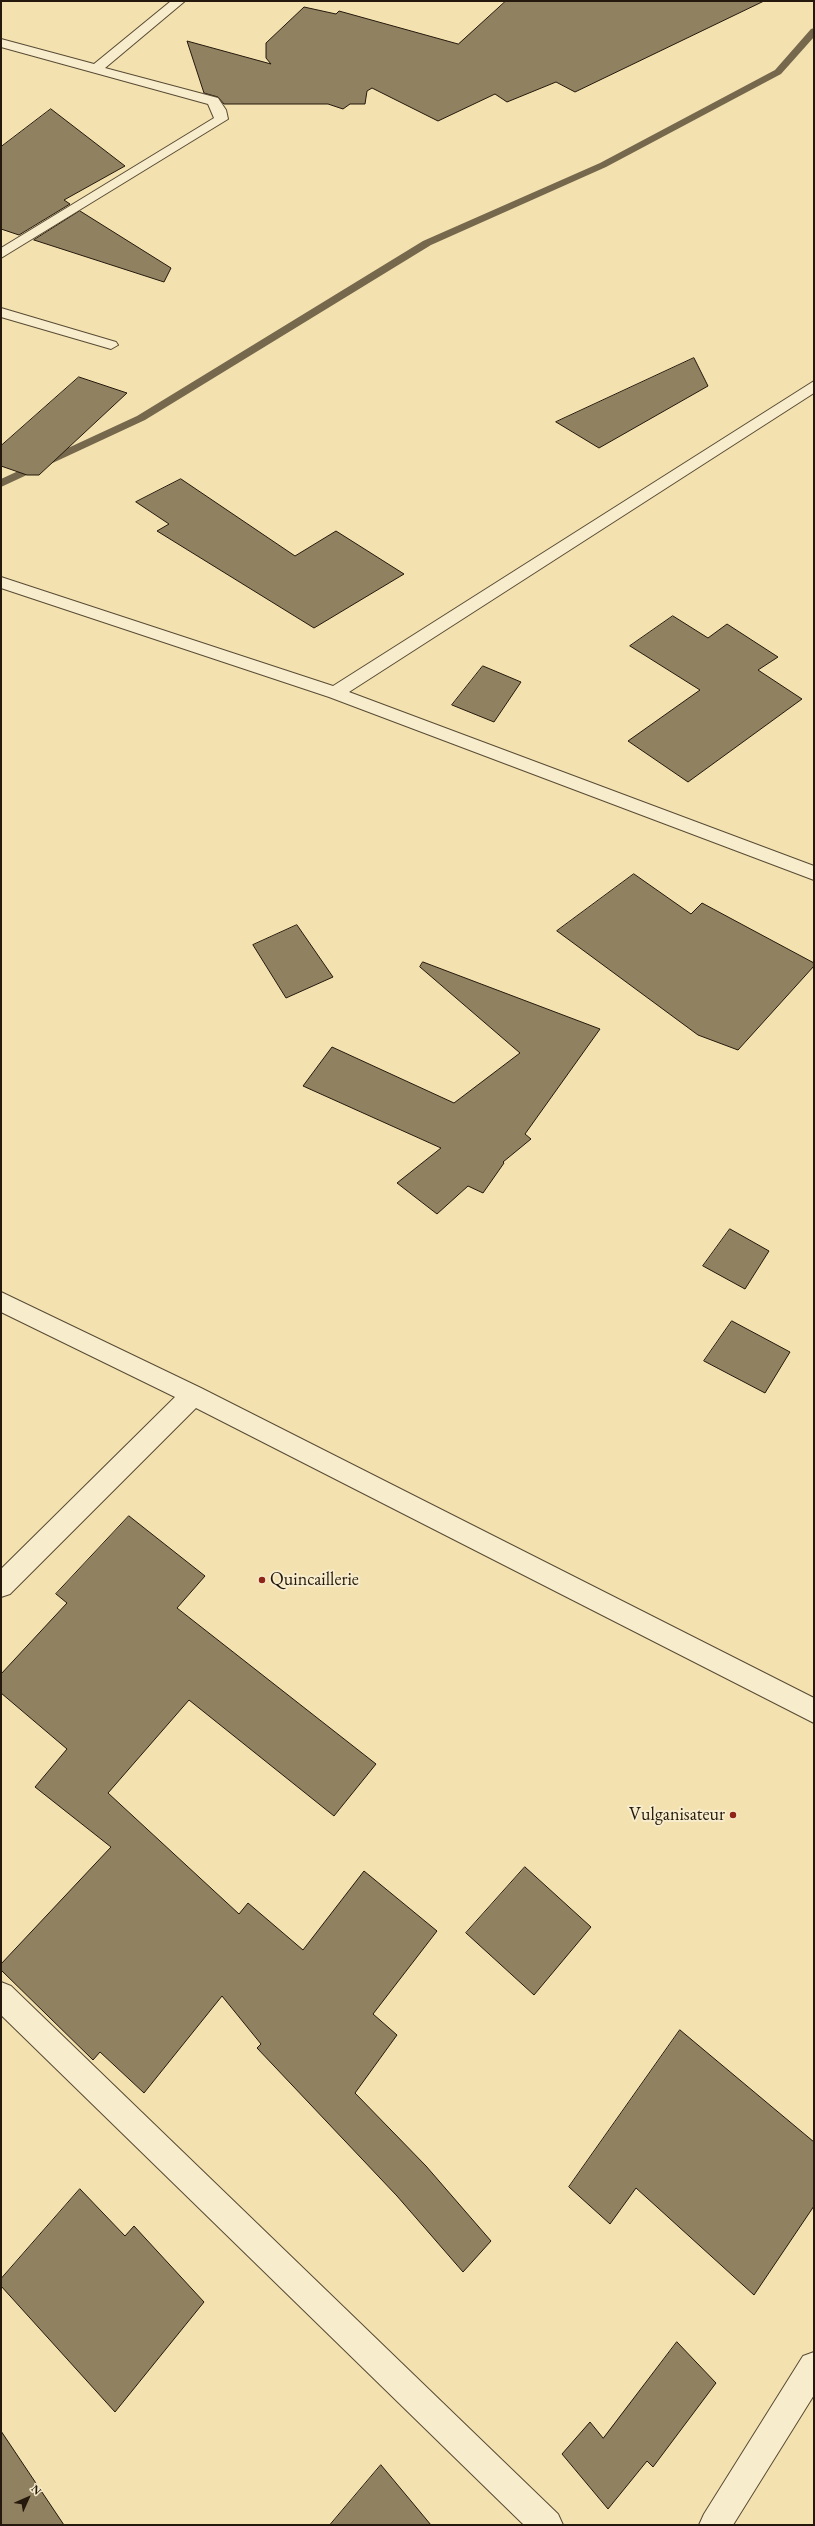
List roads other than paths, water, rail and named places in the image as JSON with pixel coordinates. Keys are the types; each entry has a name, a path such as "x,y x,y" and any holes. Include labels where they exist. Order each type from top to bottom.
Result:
{"street":[{"path":"96,69 179,1"},
{"path":"1,43 213,101 219,110 221,119 1,254"},
{"path":"1,312 111,345"},
{"path":"336,693 814,386"},
{"path":"1,582 336,693 814,873"},
{"path":"1,1301 193,1395 814,1711"},
{"path":"1,1586 193,1395"},
{"path":"1,1996 547,2525"},
{"path":"715,2525 814,2367"}],"waterway":[{"path":"1,483 141,418 427,243 603,165 778,72 814,31"}],"place":[{"name":"Quincaillerie","path":"262,1580"},
{"name":"Vulganisateur","path":"733,1815"}]}
